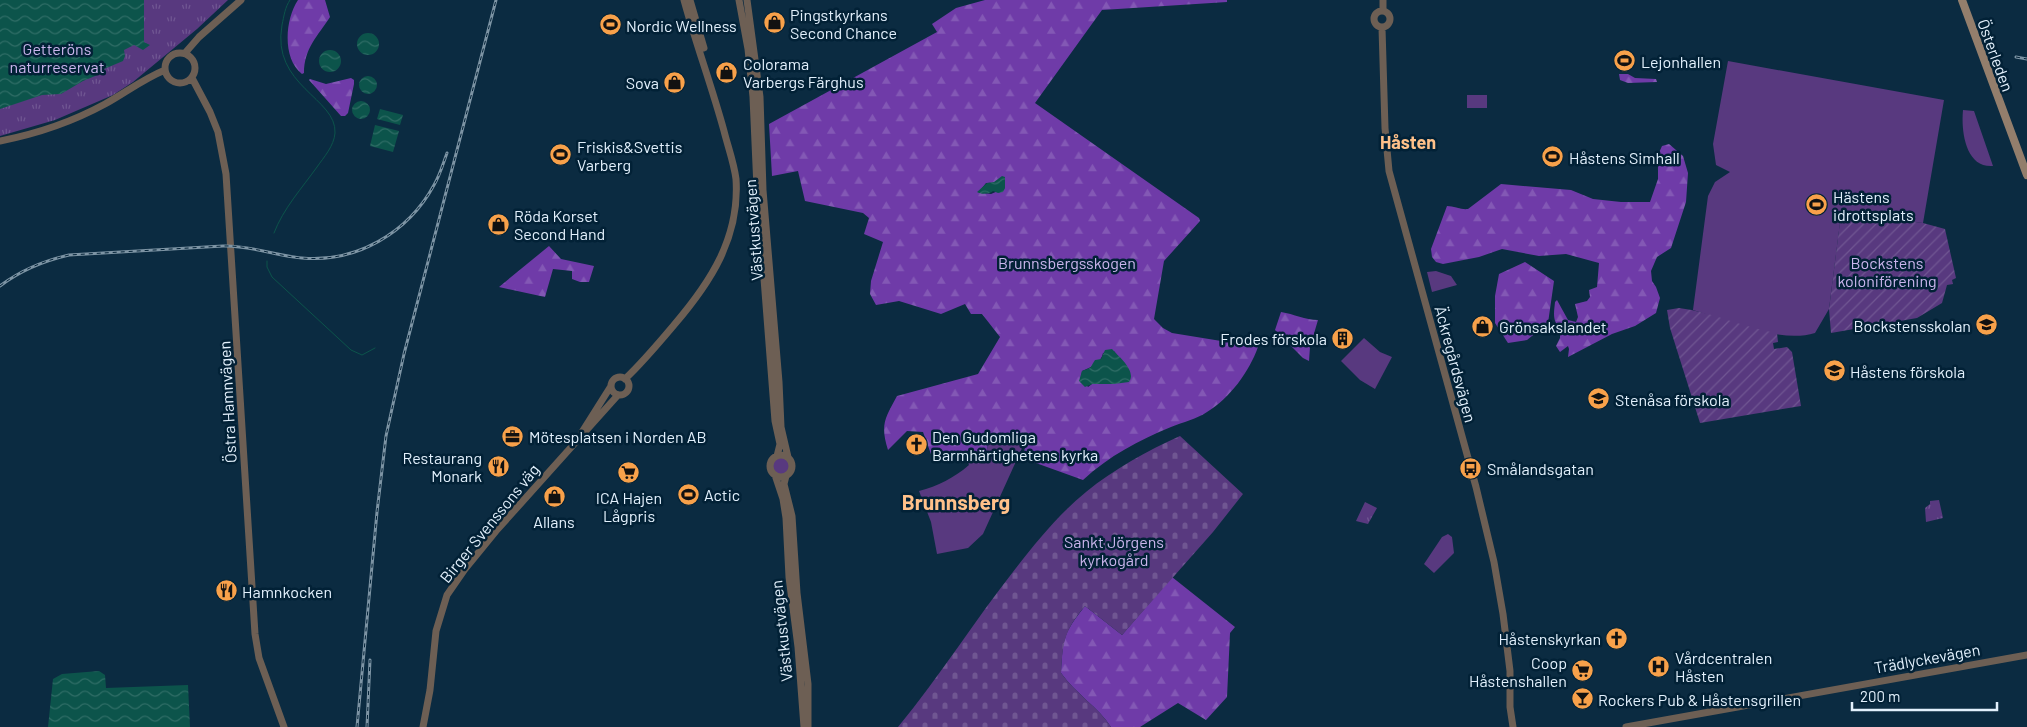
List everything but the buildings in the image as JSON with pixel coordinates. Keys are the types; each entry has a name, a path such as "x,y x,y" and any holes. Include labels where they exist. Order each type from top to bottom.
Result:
{"main road":[{"name":"Österleden","path":"1962,0 2027,175"}],"street":[{"path":"185,53 199,37 241,0"},
{"name":"Birger Svenssons väg","path":"684,0 714,92"},
{"name":"Birger Svenssons väg","path":"581,434 615,379 621,377 625,379 643,362 702,292 720,262 730,237 734,214 736,178 690,0"},
{"name":"Västkustvägen","path":"739,0 748,50 753,97 759,220 775,421 780,444 777,456"},
{"name":"Västkustvägen","path":"747,0 760,97 762,177 781,427 788,457"},
{"name":"Äckregårdsvägen","path":"1383,0 1383,11"},
{"name":"Äckregårdsvägen","path":"1383,11 1388,13 1391,19 1388,25 1382,28 1376,25 1374,19 1377,12 1383,11"},
{"name":"Äckregårdsvägen","path":"1382,28 1385,128 1389,171 1475,481 1488,536 1504,623 1510,671 1510,707 1507,727"},
{"path":"178,52 185,53 191,56 196,65 195,72 192,78 186,82 176,83 170,79 165,70 166,63 169,57 178,52"},
{"path":"0,141 47,129 79,117 165,70"},
{"name":"Östra Hamnvägen","path":"192,78 214,123 224,160 237,334 255,634 259,658 284,727"},
{"name":"Birger Svenssons väg","path":"423,727 430,690 436,631 447,595 491,537 581,434 593,424 618,395 626,394 643,362"},
{"path":"625,379 629,386"},
{"path":"611,386 613,392 618,395"},
{"path":"783,455 788,457 792,463 792,468 786,476 780,477 771,470 770,464 777,456 783,455"},
{"name":"Västkustvägen","path":"775,474 783,499 786,518 789,577 798,648 804,727"},
{"name":"Västkustvägen","path":"786,476 784,486 792,516 797,593 808,684 808,727"},
{"name":"Trädlyckevägen","path":"1626,727 2027,654"},
{"name":"Äckregårdsvägen","path":"1510,707 1513,727"}],"green space":[{"name":"Getteröns naturreservat","path":"0,0 228,0 197,29 133,82 113,95 55,120 0,136"},
{"path":"298,0 325,0 330,17 309,49 306,56 304,73 302,74 291,59 288,38 290,17"},
{"name":"Brunnsbergsskogen","path":"985,0 1227,0 1227,2 1102,10 1035,103 1199,218 1200,221 1164,261 1154,319 1163,328 1172,333 1258,347 1238,384 1215,406 1199,417 1159,432 1125,449 1103,463 1083,480 1022,458 1027,441 1025,435 1017,439 988,443 986,456 967,460 949,455 932,457 923,432 907,431 888,450 884,434 885,422 897,396 978,374 1000,337 982,314 971,314 965,304 941,314 899,301 876,305 870,294 871,281 883,242 864,234 869,218 863,213 805,201 798,171 772,176 769,124 937,32 932,24 956,8","holes":["1005,182 1005,188 991,194 984,193 982,188 986,183","1114,351 1119,358 1101,383 1092,384 1088,387 1081,378 1082,371 1098,362 1103,353"]},
{"name":"Hästens idrottsplats","path":"1728,61 1944,100 1923,223 1841,215 1829,309 1815,333 1801,336 1770,333 1737,325 1693,310 1708,196 1715,182 1730,172 1716,165 1713,144"},
{"path":"1619,74 1628,74 1635,78 1656,79 1657,82 1628,83 1620,80"},
{"path":"351,78 354,80 354,84 348,113 345,116 341,116 309,80 326,84"},
{"path":"1467,95 1487,95 1487,108 1467,108"},
{"path":"1963,110 1974,111 1993,166 1984,165 1976,161 1971,154 1964,137"},
{"path":"1669,144 1683,156 1688,173 1686,202 1671,248 1657,257 1651,271 1652,281 1660,298 1656,313 1635,326 1612,334 1568,357 1568,346 1560,352 1556,346 1560,338 1560,329 1555,319 1555,302 1557,300 1568,320 1576,322 1578,317 1575,304 1587,301 1590,297 1589,290 1597,287 1599,263 1566,254 1539,256 1502,249 1479,257 1443,264 1436,262 1432,257 1431,249 1447,206 1468,209 1501,184 1571,190 1593,199 1621,202 1650,202 1658,179 1658,155 1662,146"},
{"name":"Bockstens koloniförening","path":"1841,214 1923,223 1945,229 1956,278 1952,280 1953,284 1947,285 1942,303 1917,318 1831,333 1829,309"},
{"path":"549,246 561,259 594,266 589,282 580,282 572,279 572,271 553,269 545,297 499,287"},
{"path":"1525,262 1554,281 1548,323 1527,340 1508,343 1495,323 1495,296 1499,274"},
{"path":"1436,271 1451,276 1457,285 1432,292 1427,272"},
{"path":"1679,308 1777,333 1778,342 1773,343 1774,349 1787,347 1792,352 1801,406 1700,423 1670,328 1667,310"},
{"path":"1281,312 1318,320 1310,347 1309,361 1303,358 1275,330"},
{"path":"1364,338 1380,352 1392,357 1375,389 1360,380 1341,361"},
{"name":"Sankt Jörgens kyrkogård","path":"1180,436 1243,494 1213,532 1122,635 1085,606 1069,630 1064,644 1061,673 1111,727 898,727 1032,548 1076,500 1119,468"},
{"path":"1016,443 1023,446 983,534 968,548 937,554 931,522 919,491 952,478 969,465 967,460 986,456 988,444"},
{"path":"781,457 787,460 790,466 787,472 781,475 775,472 772,466 775,460"},
{"path":"1939,500 1943,518 1926,522 1925,508 1930,504 1930,501"},
{"path":"1365,502 1377,508 1368,524 1356,521"},
{"path":"1448,534 1452,537 1454,553 1434,573 1424,564 1442,537"},
{"path":"1172,577 1235,627 1230,633 1227,697 1206,720 1178,703 1140,727 1111,727 1061,673 1062,652 1068,630 1085,606 1122,635"}],"water":[{"name":"Getteröns naturreservat","path":"0,0 144,0 144,42 150,45 143,50 134,45 124,50 125,56 123,61 104,69 100,74 83,81 61,94 42,95 0,109"},
{"path":"368,33 376,36 379,44 376,52 368,55 360,52 357,44 360,36"},
{"path":"330,50 338,53 341,61 338,69 330,72 322,69 319,61 322,53"},
{"path":"364,76 372,76 377,81 375,92 364,94 359,89 359,81"},
{"path":"357,101 365,101 370,106 368,117 357,119 352,114 352,106"},
{"path":"380,109 403,115 400,125 377,119"},
{"path":"375,125 399,131 393,152 370,146"},
{"path":"1002,176 1005,177 1003,192 993,191 983,194 977,192 987,183 994,182"},
{"path":"1112,349 1129,369 1131,378 1129,382 1092,384 1085,387 1079,381 1082,371 1090,368 1095,360 1101,359 1105,350"},
{"path":"99,671 105,675 106,688 188,685 190,727 48,727 53,679 62,674"}],"waterway":[{"path":"274,233 288,207 328,151 335,133 333,121 326,110 294,77 286,63 281,46 282,25 290,0"},
{"path":"267,261 267,267 272,277 351,350 362,355 375,348"}],"railway":[{"path":"357,727 386,436 404,354 496,0"},
{"path":"2016,57 2027,59"},
{"path":"0,286 16,275 33,267 69,255 233,246 302,258 322,258 361,250 395,231 410,217 434,185 447,153"},
{"path":"367,727 370,660"}],"place":[{"name":"Pingstkyrkans Second Chance","path":"774,23"},
{"name":"Nordic Wellness","path":"610,25"},
{"name":"Lejonhallen","path":"1625,61"},
{"name":"Colorama Varbergs Färghus","path":"727,72"},
{"name":"Sova","path":"675,82"},
{"name":"Friskis&Svettis Varberg","path":"561,155"},
{"name":"Håstens Simhall","path":"1553,157"},
{"name":"Hästens idrottsplats","path":"1817,205"},
{"name":"Röda Korset Second Hand","path":"498,224"},
{"name":"Bockstensskolan","path":"1987,325"},
{"name":"Grönsakslandet","path":"1483,326"},
{"name":"Frodes förskola","path":"1343,338"},
{"name":"Håstens förskola","path":"1834,371"},
{"name":"Stenåsa förskola","path":"1599,399"},
{"name":"Mötesplatsen i Norden AB","path":"513,436"},
{"name":"Den Gudomliga Barmhärtighetens kyrka","path":"916,445"},
{"name":"Restaurang Monark","path":"498,466"},
{"name":"Smålandsgatan","path":"1471,468"},
{"name":"ICA Hajen Lågpris","path":"629,473"},
{"name":"Actic","path":"688,494"},
{"name":"Allans","path":"554,497"},
{"name":"Hamnkocken","path":"226,591"},
{"name":"Håstenskyrkan","path":"1617,638"},
{"name":"Vårdcentralen Håsten","path":"1659,666"},
{"name":"Coop Håstenshallen","path":"1583,671"},
{"name":"Rockers Pub & Håstensgrillen","path":"1582,699"}],"district":[{"name":"Håsten","path":"1408,142"},
{"name":"Brunnsberg","path":"956,501"}]}
